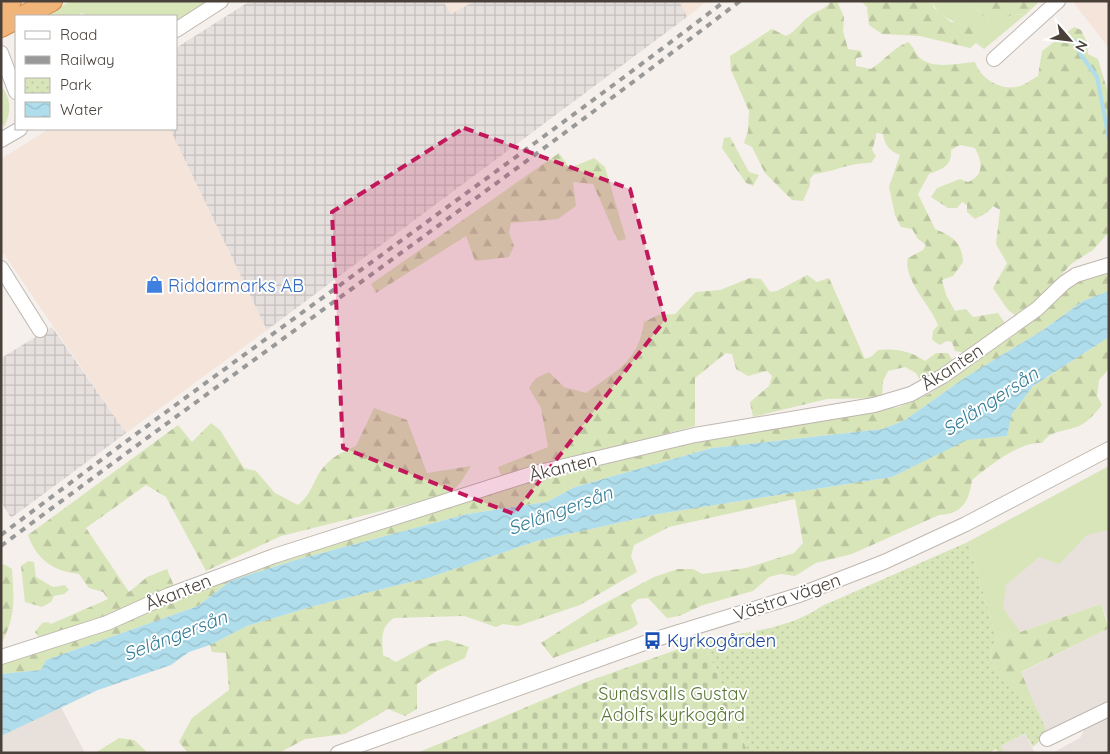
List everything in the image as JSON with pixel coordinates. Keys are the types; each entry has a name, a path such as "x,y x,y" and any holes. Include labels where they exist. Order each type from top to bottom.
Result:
{"highway":[{"path":"1,6 11,1"},
{"path":"25,15 52,1"},
{"path":"1,27 15,20"}],"street":[{"path":"178,29 221,1"},
{"path":"994,59 1058,1"},
{"path":"1,53 13,86"},
{"path":"1,70 13,86"},
{"path":"1,140 18,130"},
{"name":"Åkanten","path":"1,657 107,623 168,595 274,556 531,474 695,435 874,405 910,394 943,376 1037,309 1064,283 1076,275 1109,265"},
{"path":"1,268 40,330"},
{"name":"Västra vägen","path":"338,753 645,643 799,595 884,562 966,524 1109,449"},
{"path":"1047,739 1109,709"}],"highlighted area":[{"path":"464,128 630,189 665,320 514,514 343,448 332,212"}],"shaded area":[{"path":"250,1 443,1 451,14 475,1 679,1 687,17 267,330 170,130 178,130 178,47"},
{"path":"443,1 475,1 451,14"},
{"path":"679,1 707,1 687,17"},
{"path":"1109,1 1109,48 1073,2"},
{"path":"47,130 170,130 267,330 126,433 1,250 1,159"},
{"path":"52,327 126,433 11,518 1,502 1,358"},
{"path":"1109,466 1109,624 1101,604 997,640 968,542"},
{"path":"1109,628 1109,704 1048,733 1020,673"},
{"path":"61,707 85,753 1,753 1,736"},
{"path":"1109,712 1109,753 1057,753 1056,751 1080,738 1088,723"},
{"path":"1025,733 1035,753 1004,753 1001,746"}],"green space":[{"path":"71,1 208,1 178,20 178,15 84,15 82,13 79,15 45,15"},
{"path":"831,1 837,1 844,17 843,31 848,49 861,51 862,57 856,58 856,66 871,69 898,47 908,42 918,56 926,62 946,65 975,62 981,73 991,81 1003,86 1016,87 1038,76 1042,51 1074,27 1081,30 1087,42 1088,54 1098,59 1109,96 1109,232 1093,250 1071,264 1032,308 1019,318 1008,310 993,288 1007,263 996,244 1000,210 993,206 988,212 975,219 967,212 967,205 962,202 957,208 948,208 931,197 937,188 960,179 968,182 977,176 981,167 975,148 960,145 951,150 950,160 946,166 929,174 918,194 935,229 951,237 961,249 963,262 953,276 942,280 946,295 955,311 966,309 973,317 998,313 1005,323 996,334 965,353 955,351 952,342 947,341 940,345 932,340 933,331 938,325 913,283 907,266 908,258 923,250 926,245 918,239 912,229 901,227 895,215 889,187 900,155 888,147 883,134 876,133 872,150 876,156 871,163 856,164 814,174 810,179 810,185 803,201 792,200 765,173 752,147 744,143 748,131 749,111 731,70 730,56 772,29 786,36"},
{"path":"861,1 932,1 934,8 951,22 976,21 983,32 976,43 970,48 920,36 882,34 869,25 867,7"},
{"path":"932,1 968,1 988,21 1013,14 1025,15 984,49 976,43 982,32 946,17 935,8"},
{"path":"968,1 1040,1 1025,15 1013,14 995,24 988,21"},
{"path":"1,85 9,105 4,127 1,121"},
{"path":"730,137 749,172 759,175 753,186 746,183 722,148 724,138"},
{"path":"559,153 570,168 594,158 605,167 626,239 618,241 593,184 573,182 576,206 558,219 511,223 509,233 514,246 509,257 475,261 466,236 376,293 371,284"},
{"path":"1109,272 1109,291 1083,301 1043,330 966,377 905,420 883,429 712,448 575,487 547,502 467,514 292,561 230,581 198,606 46,660 42,670 1,674 1,661 120,623 250,568 519,484 618,457 845,413 899,407 929,394 952,378 1038,317 1070,287 1084,278"},
{"path":"807,275 817,282 829,278 865,359 872,356 878,350 891,349 903,351 925,361 936,353 948,353 954,362 922,383 916,373 905,367 888,371 883,381 882,398 827,399 753,417 750,402 769,386 772,376 767,371 748,376 736,369 732,354 726,353 695,378 695,426 502,478 498,467 548,447 541,408 529,388 536,378 549,372 564,387 586,393 616,371 631,356 637,346 644,322 658,315 675,314 696,292 720,290 750,278 761,279 770,292 777,291"},
{"path":"1109,337 1109,369 1099,380 1097,396 1102,405 1095,413 1081,425 1050,435 1042,443 1024,446 996,462 972,480 969,495 963,505 953,512 939,515 852,554 816,563 795,576 781,574 769,577 753,591 703,605 679,616 667,618 648,598 638,599 631,605 638,624 631,629 553,658 541,643 592,610 654,577 678,569 693,569 702,574 746,568 794,553 803,543 795,499 669,527 634,545 631,556 637,572 580,605 518,626 503,624 496,627 464,616 394,618 384,629 382,644 383,655 396,662 429,644 447,640 469,647 465,658 435,672 417,684 417,709 405,716 388,709 345,734 305,739 279,753 188,753 179,742 192,718 229,690 226,653 212,652 210,645 247,626 314,606 431,577 537,541 658,514 892,477 967,439 1007,436 1012,414 1032,387"},
{"path":"374,408 407,420 427,473 471,466 461,482 450,494 281,536 206,571 166,497 146,485 86,528 129,592 147,577 167,569 174,586 116,612 40,639 35,632 42,623 48,622 51,624 108,599 103,592 89,588 79,574 61,570 47,563 36,551 28,535 178,425 192,442 211,423 220,430 244,468 256,471 275,493 298,505 309,493 327,463 341,453 356,446"},
{"path":"1109,466 1109,530 1087,535 1059,564 1039,557 1006,585 1003,608 1020,632 997,640 968,542"},
{"path":"968,542 997,640 992,649 991,657 994,667 999,676 1030,706 1034,703 1048,733 1033,747 1025,733 1001,746 1004,753 998,753 996,749 989,753 748,753 704,640 765,629 795,620 822,606"},
{"path":"28,561 34,562 36,577 53,587 65,585 69,590 64,594 54,596 51,602 42,607 25,602 21,566"},
{"path":"4,564 12,569 13,608 12,617 1,644 1,566"},
{"path":"1101,604 1109,628 1021,672 1034,703 1030,706 999,676 991,658 992,649 997,640"},
{"name":"Sundsvalls Gustav Adolfs kyrkogård","path":"704,640 748,753 417,753 586,682"},
{"path":"119,738 134,740 148,753 95,753"}],"water":[{"name":"Selångersån","path":"1109,291 1109,337 1033,386 1012,414 1007,436 967,440 892,477 658,514 537,541 431,577 314,606 247,626 210,645 189,652 171,665 98,690 1,736 1,674 41,670 46,660 198,606 230,581 292,561 467,514 547,502 575,487 712,448 883,429 905,420 966,377 1043,330 1083,301"}],"waterway":[{"path":"1075,41 1081,55 1097,77 1109,139"}],"railway":[{"path":"1,535 181,401 545,136 725,1"},
{"path":"1,546 464,207 740,1"}],"place":[{"name":"Riddarmarks AB","path":"154,285"},
{"name":"Kyrkogården","path":"653,640"}]}
